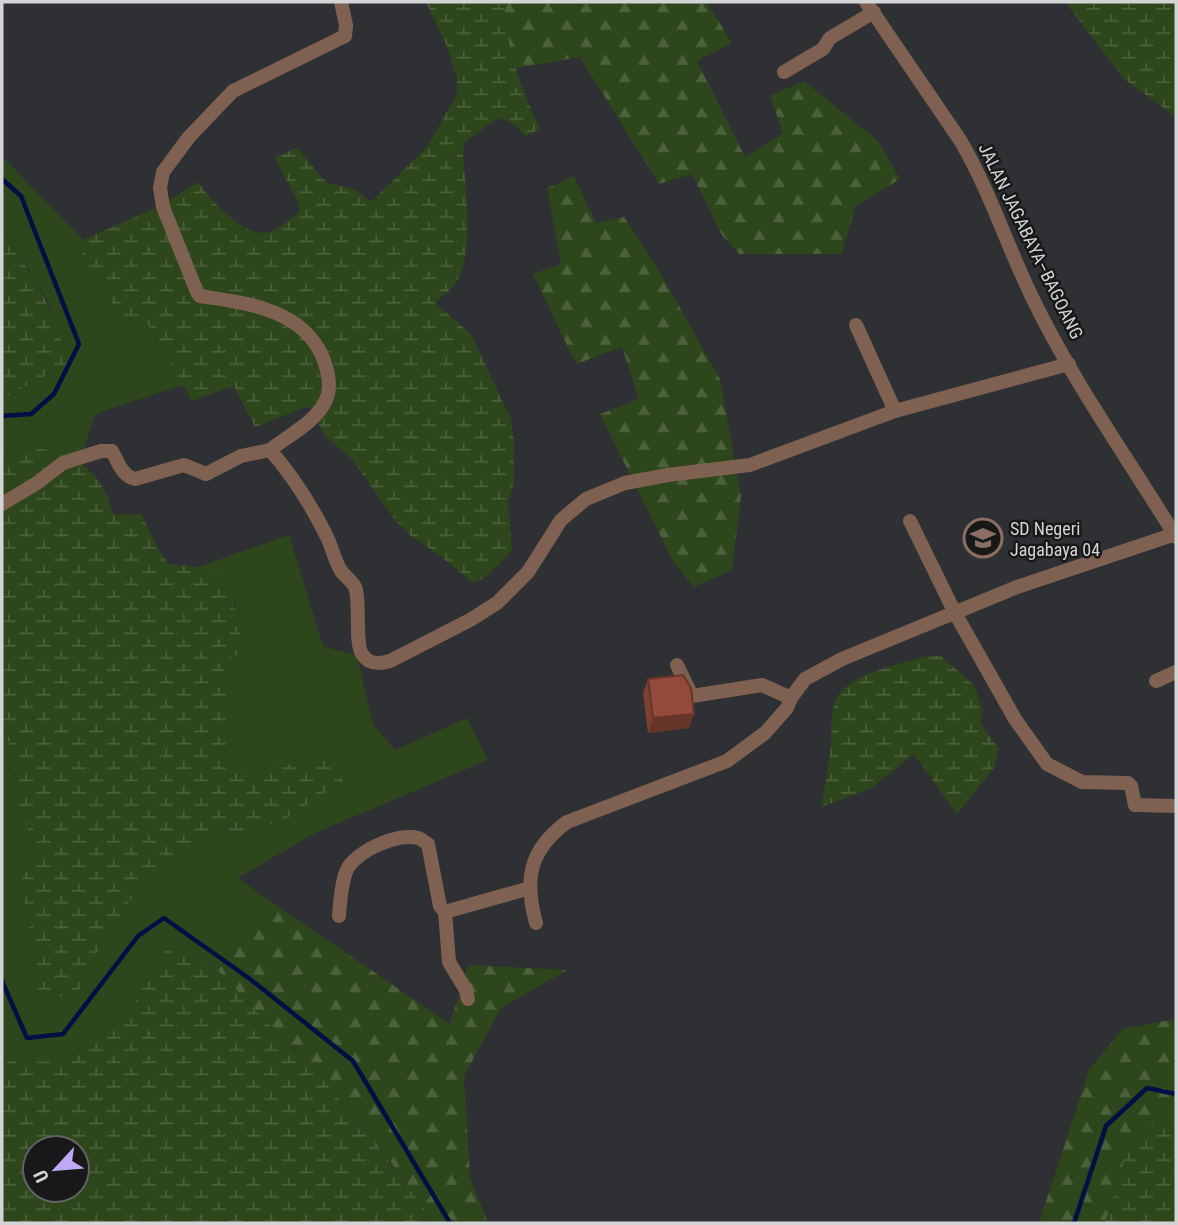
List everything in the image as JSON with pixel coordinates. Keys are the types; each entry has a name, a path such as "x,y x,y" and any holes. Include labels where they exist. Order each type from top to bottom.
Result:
{"street":[{"path":"2,504 37,484 63,463 101,451 112,452 124,474 135,479 184,465 206,474 241,456 270,450 315,416 327,400 329,381 319,347 307,333 275,312 256,305 200,296 163,207 160,188 163,172 188,137 233,91 345,36 346,25 341,2"},
{"path":"784,72 823,49 831,38 870,7"},
{"name":"JALAN JAGABAYA–BAGOANG","path":"870,7 974,163 1031,296 1069,364 1176,536"},
{"path":"856,325 895,411"},
{"path":"270,450 309,505 327,536 341,572 350,579 356,589 360,652 369,661 380,664 470,620 498,603 528,572 561,520 586,499 635,481 750,465 895,411 1069,364"},
{"path":"910,521 955,613 1015,719 1047,764 1082,782 1128,783 1135,805 1176,806"},
{"path":"536,923 530,873 535,857 554,832 567,822 727,761 765,733 787,708 805,679 842,659 1017,587 1176,536"},
{"path":"677,664 692,696 762,685 791,698"},
{"path":"1156,681 1176,672"},
{"path":"338,916 349,864 358,856 392,838 418,838 428,844 440,906 445,912 449,961 466,990 468,999"},
{"path":"445,912 530,888"}],"green space":[{"path":"426,2 497,2 504,8 516,70 540,129 526,136 512,123 498,118 465,142 465,257 455,284 435,303 471,334 511,419 514,483 508,502 512,551 486,577 473,583 411,536 395,520 352,459 325,436 309,406 255,427 234,386 192,401 148,325 126,318 108,298 83,257 83,240 160,206 198,182 238,224 259,233 276,229 300,211 275,157 297,148 326,182 356,190 369,201 373,200 427,147 457,94 457,78 448,49"},
{"path":"497,2 707,2 732,43 697,61 745,157 783,133 770,96 804,81 878,141 900,179 856,206 841,254 739,254 722,235 692,174 659,184 580,57 516,68 507,40 504,8"},
{"path":"1065,2 1176,2 1176,117 1124,79"},
{"path":"2,156 83,240 83,257 126,318 148,325 183,385 95,414 79,463 7,455 2,460 2,399 67,364 48,302 26,264 2,231"},
{"path":"574,176 596,223 624,217 658,269 720,379 741,497 732,570 694,587 674,563 600,414 639,399 622,347 576,364 533,274 561,264 547,188"},
{"path":"2,231 50,310 67,364 2,399"},
{"path":"24,446 67,456 87,468 101,485 115,515 141,514 169,564 198,567 211,575 222,576 234,602 244,649 223,662 229,727 225,753 232,767 254,771 292,764 302,766 329,753 343,781 281,822 246,831 218,832 208,837 187,858 147,883 128,903 95,956 87,984 69,995 44,1000 36,986 34,955 21,880 35,849 18,802 10,745 2,724 2,460"},
{"path":"289,535 323,646 357,656 373,725 395,750 467,718 488,760 315,833 238,878 267,899 218,971 198,955 174,947 150,973 132,1008 89,1049 60,1062 11,1060 2,1068 2,724 10,745 18,802 35,849 21,880 34,955 36,986 87,984 95,956 128,903 147,883 187,858 208,837 218,832 246,831 329,754 302,766 292,764 254,771 232,767 225,753 229,727 223,662 244,649 237,629 235,601 222,576 211,575 198,567"},
{"path":"929,656 941,656 974,685 983,711 980,723 999,749 993,769 957,814 914,754 870,789 821,807 833,711 839,694 868,674"},
{"path":"267,899 450,1024 468,965 567,970 501,1008 464,1076 470,1178 488,1223 431,1223 393,1165 353,1114 218,971"},
{"path":"174,947 185,948 212,965 324,1081 376,1143 425,1210 430,1223 2,1223 3,1065 11,1060 60,1062 89,1049 132,1008 164,952"},
{"path":"1176,1019 1176,1116 1152,1123 1105,1223 1039,1223 1089,1070 1123,1029"},
{"path":"1176,1116 1176,1223 1105,1223 1130,1141 1152,1123"}],"building":[{"path":"683,675 691,688 694,714 653,718 648,679"}],"waterway":[{"path":"2,179 21,196 79,344 54,394 31,414 2,416"},
{"path":"2,981 27,1038 63,1034 138,936 164,918 250,979 353,1061 450,1223"},
{"path":"1074,1223 1106,1126 1147,1088 1176,1094"}],"place":[{"name":"SD Negeri Jagabaya 04","path":"983,538"}]}
